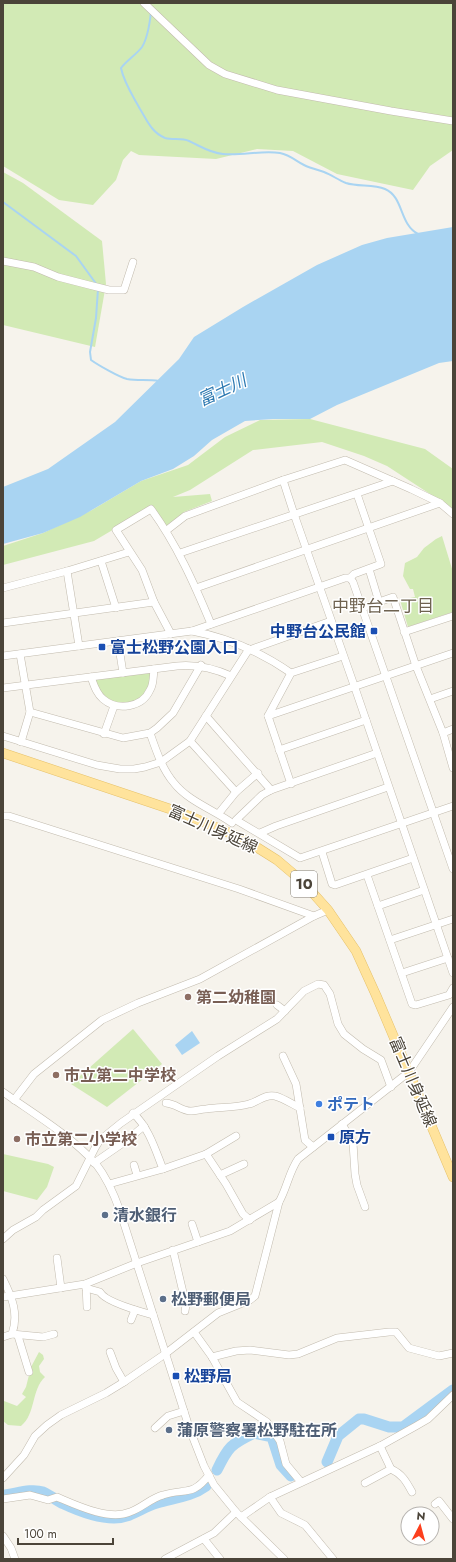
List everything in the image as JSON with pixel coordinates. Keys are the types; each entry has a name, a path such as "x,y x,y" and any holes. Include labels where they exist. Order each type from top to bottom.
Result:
{"main road":[{"name":"富士川身延線","path":"3,753 182,813 250,842 276,860 303,882 328,910 356,951 453,1177"}],"street":[{"path":"144,3 209,65 225,74 277,90 453,121"},
{"path":"3,261 34,267 58,277 109,290 124,290 133,262"},
{"path":"167,530 185,516 283,480 345,460 440,503 453,514"},
{"path":"283,480 453,973"},
{"path":"180,553 393,481"},
{"path":"3,656 192,631 319,586 345,578 350,578 354,574 381,564 357,494"},
{"path":"196,588 440,503"},
{"path":"171,634 154,602 142,570 116,530 151,509 167,530 180,553 211,624"},
{"path":"3,588 67,571 129,552"},
{"path":"101,561 116,608"},
{"path":"369,568 379,602"},
{"path":"67,571 79,646"},
{"path":"350,578 353,582 453,869"},
{"path":"362,608 393,597 416,666 443,733 453,768"},
{"path":"3,623 154,602"},
{"path":"404,632 453,616"},
{"path":"3,736 97,765 120,769 145,767 161,762 190,741 231,676 251,649 331,621"},
{"path":"192,631 213,635 251,649 291,673"},
{"path":"118,641 122,673"},
{"path":"268,716 355,688 453,653"},
{"path":"20,654 30,712 21,742"},
{"path":"291,784 268,716 291,673 343,656"},
{"path":"3,688 177,666 200,665 231,676"},
{"path":"30,712 104,734 123,738 150,733 173,713 200,665"},
{"path":"91,677 96,690 103,698 114,706 129,706 141,702 150,691 154,669"},
{"path":"430,699 453,691"},
{"path":"104,734 114,706"},
{"path":"206,716 272,790"},
{"path":"279,750 366,720"},
{"path":"443,733 453,729"},
{"path":"150,733 161,762 174,784 190,798 219,813 232,823"},
{"path":"190,741 236,792"},
{"path":"377,753 272,790 262,795 236,820 300,858 322,852 453,806"},
{"path":"219,813 236,792 258,773"},
{"path":"260,833 388,787"},
{"path":"3,816 9,816 239,888 314,916"},
{"path":"322,852 332,884 335,885 413,858"},
{"path":"367,874 412,1004 416,1006 449,995 453,988"},
{"path":"378,906 424,890"},
{"path":"14,1100 34,1074 102,1020 138,1003 200,978 314,916 328,910"},
{"path":"390,940 453,919"},
{"path":"402,973 448,958"},
{"path":"3,1239 13,1230 36,1217 43,1210 76,1186 92,1161 100,1140 133,1113 218,1056 277,1019 304,990 318,984 324,985 330,994 338,1024 344,1034 356,1044 381,1060 391,1087"},
{"path":"277,1005 285,1011"},
{"path":"3,1478 24,1455 35,1436 46,1425 61,1415 106,1393 124,1382 165,1354 218,1313 250,1300 255,1296 279,1202 283,1196 292,1168 298,1159 409,1072 453,1007"},
{"path":"283,1056 296,1084 305,1140 312,1147"},
{"path":"3,1092 76,1145 92,1161 109,1184 120,1211 184,1410 198,1450 209,1475 214,1485 239,1515 284,1559"},
{"path":"166,1103 174,1104 184,1111 192,1111 230,1108 251,1104 260,1098 276,1096 300,1108"},
{"path":"133,1113 144,1126 162,1169"},
{"path":"342,1124 353,1143 357,1185 365,1207"},
{"path":"92,1161 123,1143 144,1126"},
{"path":"109,1184 162,1169 206,1154 236,1136"},
{"path":"206,1154 243,1214 250,1220"},
{"path":"220,1175 244,1164"},
{"path":"134,1165 137,1175"},
{"path":"3,1297 86,1286 137,1263 230,1231 279,1202"},
{"path":"192,1224 198,1242"},
{"path":"173,1250 186,1305 185,1311"},
{"path":"57,1258 62,1288"},
{"path":"3,1279 11,1295 16,1320 15,1335 29,1372"},
{"path":"86,1286 87,1307"},
{"path":"86,1286 100,1292 102,1296 135,1310 153,1315"},
{"path":"130,1320 135,1310"},
{"path":"194,1332 212,1356 236,1402 267,1422 280,1441 286,1464 301,1482"},
{"path":"212,1356 250,1350 289,1355 298,1354 337,1338 389,1332 396,1332 409,1348 439,1356 453,1353"},
{"path":"3,1337 15,1335 43,1337 54,1334"},
{"path":"110,1352 116,1368 124,1382"},
{"path":"164,1559 175,1557 214,1533 239,1515 270,1497 380,1446 416,1426 428,1419 453,1395"},
{"path":"155,1428 168,1416 184,1410"},
{"path":"380,1446 390,1469 403,1476 412,1492"},
{"path":"365,1483 390,1469"},
{"path":"3,1498 30,1495 48,1500 57,1497 90,1511 104,1514 130,1513 163,1495 187,1492 201,1485 209,1475"},
{"path":"270,1497 281,1513 305,1525 333,1559"},
{"path":"435,1504 439,1501 453,1519"},
{"path":"3,1536 11,1548 15,1559"},
{"path":"204,1539 220,1559"}],"green space":[{"path":"3,3 453,3 453,150 430,166 413,190 337,174 293,151 257,149 216,159 139,155 131,151 123,160 116,180 93,205 59,200 3,166"},
{"path":"3,172 23,183 102,241 106,284 95,347 3,325"},
{"path":"310,419 425,449 453,469 453,509 387,466 364,456 322,442 253,450 190,490 173,497 210,494 212,501 184,512 167,527 153,506 94,541 3,565 3,546 43,533 92,510 141,481 188,465 225,437 260,420"},
{"path":"442,536 453,572 453,612 408,627 400,600 415,597 413,589 410,589 403,576 405,563 417,557 424,548"},
{"path":"151,672 147,693 142,700 138,702 113,702 105,698 95,679"},
{"path":"133,1029 162,1064 107,1107 71,1084"},
{"path":"3,1154 48,1164 54,1167 47,1187 37,1200 3,1191"},
{"path":"39,1352 43,1355 44,1359 39,1366 40,1372 45,1377 37,1388 29,1415 21,1426 8,1425 3,1421 3,1402 4,1401 17,1406 26,1397 22,1394 26,1387 31,1367"}],"water":[{"name":"富士川","path":"453,227 453,361 439,363 337,405 310,419 245,421 212,440 194,456 173,469 141,481 80,517 43,533 3,544 3,487 48,469 115,422 179,359 194,337 317,265 362,245 387,238"},
{"path":"192,1031 200,1043 182,1055 175,1045"}],"waterway":[{"path":"151,12 144,44 121,68 124,79 132,94 147,121 156,132 165,138 186,140 209,151 218,153 280,153 306,166 327,173 346,183 380,187 391,193 396,198 408,224 412,230 418,234"},
{"path":"3,202 76,256 97,285"},
{"path":"98,289 96,318 90,352 91,360 109,371 127,379 159,381"},
{"path":"327,1462 338,1436 359,1419 364,1419 389,1427 403,1427 453,1390"},
{"path":"217,1470 227,1451 235,1443 254,1433 272,1437 281,1465 291,1476"},
{"path":"3,1495 28,1491 43,1492 61,1503 82,1512 101,1517 114,1518 127,1516 151,1505 194,1493 206,1486"}],"place":[{"name":"中野台公民館","path":"374,631"},
{"name":"富士松野公園入口","path":"102,647"},
{"name":"第二幼稚園","path":"188,997"},
{"name":"市立第二中学校","path":"56,1075"},
{"name":"ポテト","path":"319,1104"},
{"name":"原方","path":"331,1137"},
{"name":"市立第二小学校","path":"17,1139"},
{"name":"清水銀行","path":"105,1215"},
{"name":"松野郵便局","path":"163,1299"},
{"name":"松野局","path":"176,1376"},
{"name":"蒲原警察署松野駐在所","path":"169,1430"}],"district":[{"name":"中野台二丁目","path":"383,606"}]}
